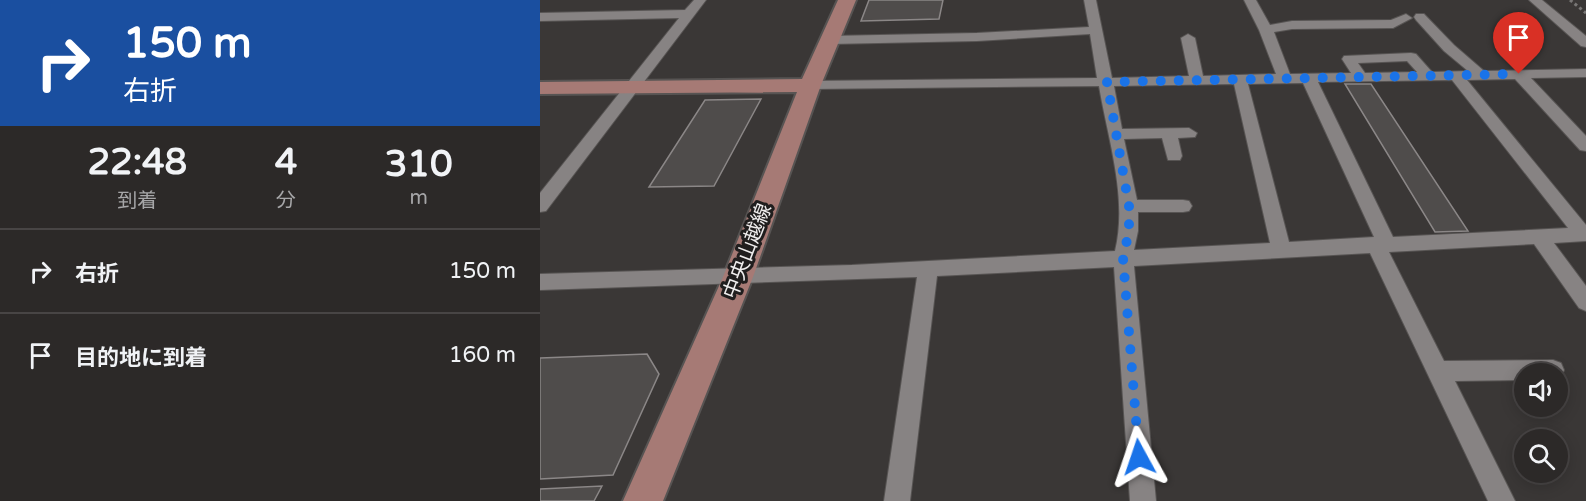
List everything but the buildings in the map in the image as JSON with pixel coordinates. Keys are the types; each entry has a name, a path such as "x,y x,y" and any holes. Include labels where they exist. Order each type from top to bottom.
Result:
{"street":[{"path":"540,206 700,0"},
{"name":"中央山越線","path":"643,501 738,277 810,85 847,0"},
{"path":"1090,0 1129,206 1129,231 1123,258 1143,501"},
{"path":"1250,0 1266,30 1285,79"},
{"path":"1535,0 1586,43"},
{"path":"540,16 689,14"},
{"path":"1266,30 1292,25 1387,28 1413,17 1481,75"},
{"path":"830,40 977,37 1096,30"},
{"path":"1188,38 1197,81"},
{"path":"1361,78 1349,59 1411,57 1428,76"},
{"path":"540,88 1197,81 1586,73"},
{"path":"1519,74 1586,146"},
{"path":"1456,76 1585,234"},
{"path":"1309,79 1438,371 1502,501"},
{"path":"1240,80 1281,249"},
{"path":"1169,133 1174,156"},
{"path":"1116,134 1189,133"},
{"path":"540,177 562,177"},
{"path":"1129,206 1183,206"},
{"path":"540,282 928,269 1585,234"},
{"path":"1538,235 1586,302"},
{"path":"897,501 928,269"},
{"path":"1438,371 1514,370"}],"path":[{"path":"1570,0 1586,13"}],"route":[{"path":"1139,457 1123,258 1129,231 1129,206 1107,82 1519,74"}]}
